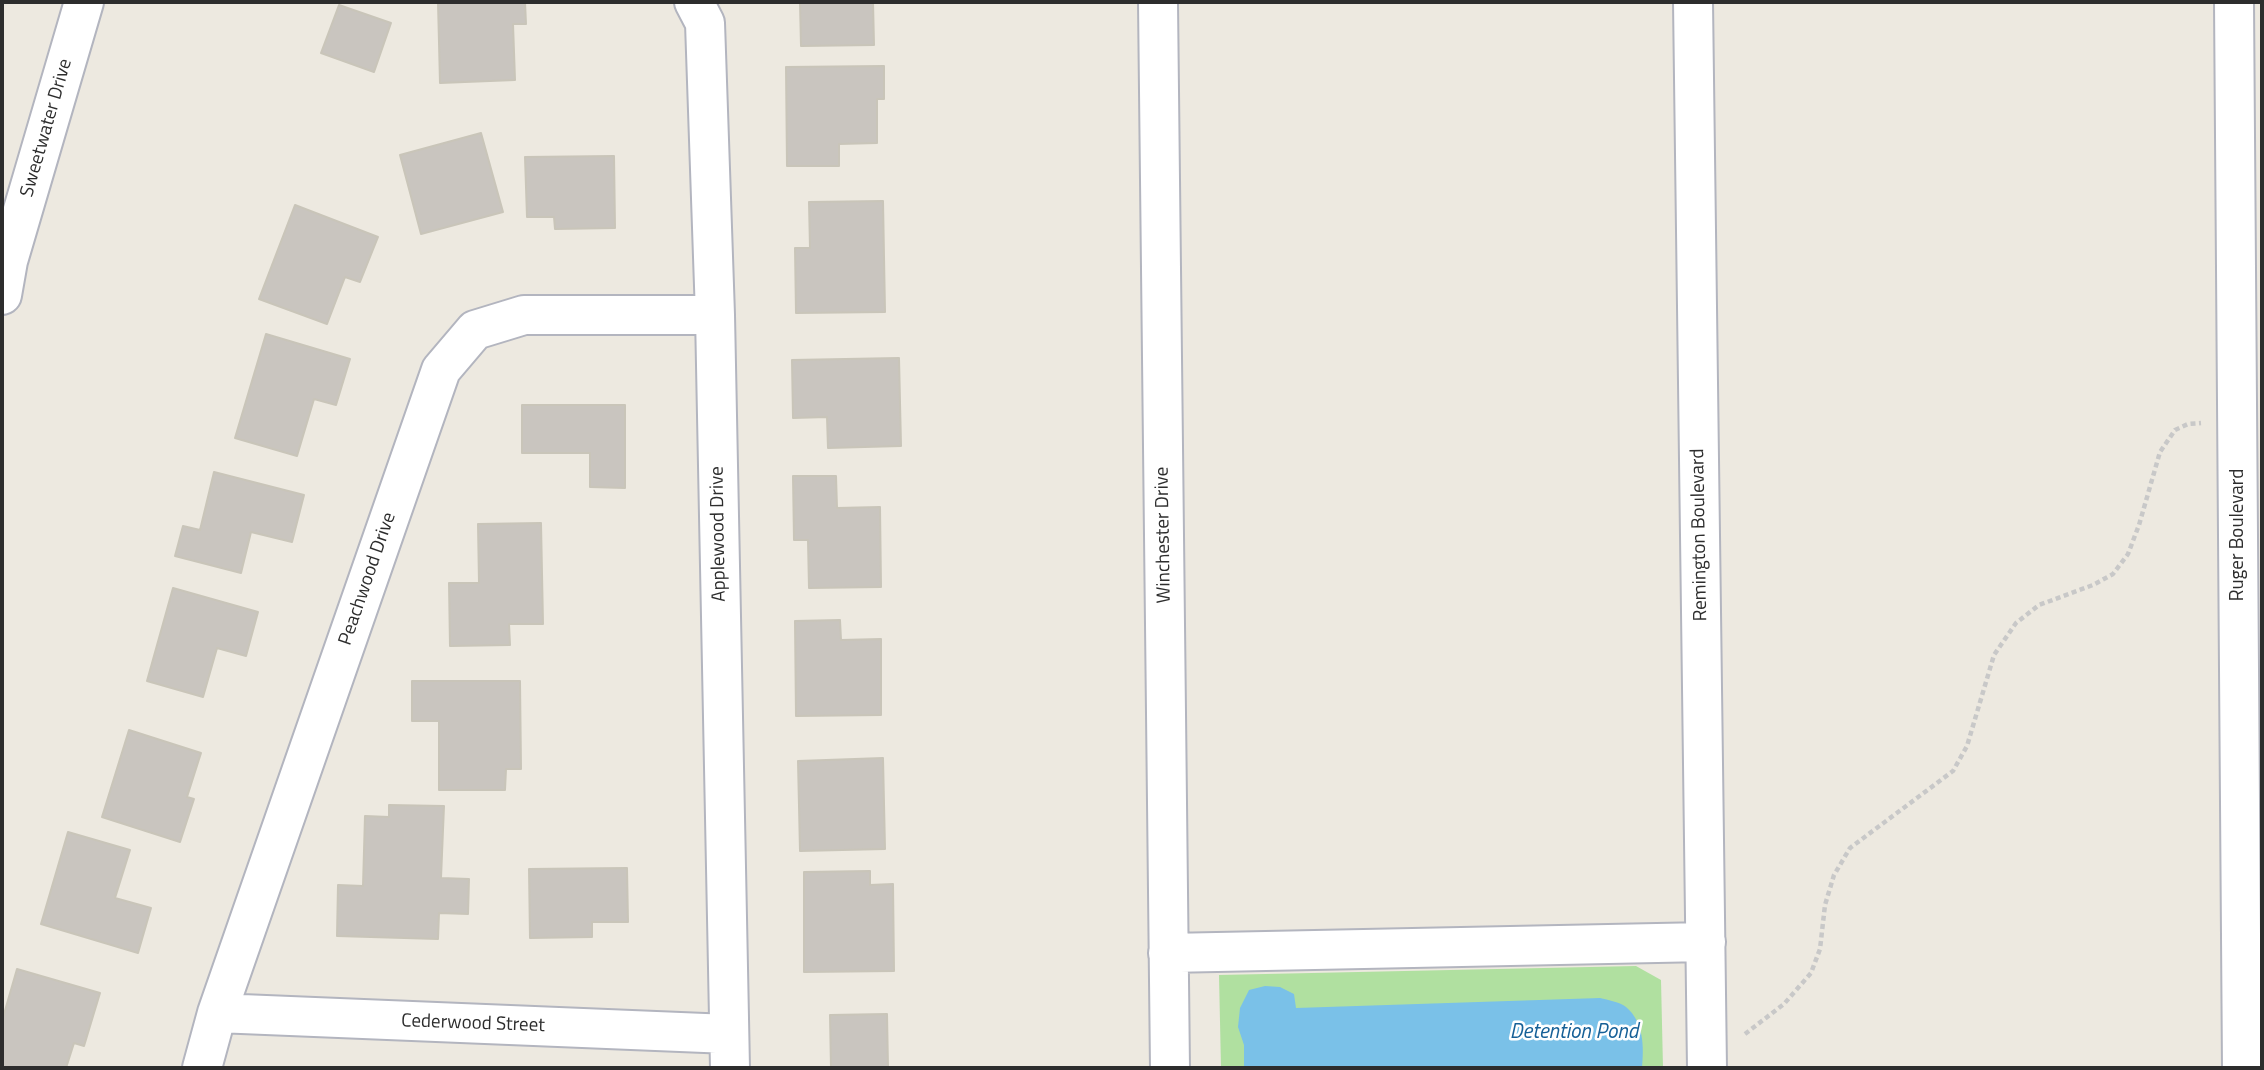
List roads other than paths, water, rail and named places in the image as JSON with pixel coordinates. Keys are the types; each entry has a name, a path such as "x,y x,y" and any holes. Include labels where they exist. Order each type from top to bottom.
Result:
{"street":[{"name":"Sweetwater Drive","path":"2,295 8,261 83,2"},
{"name":"Applewood Drive","path":"694,2 705,23 715,314 729,1051"},
{"name":"Winchester Drive","path":"1157,2 1170,1068"},
{"name":"Remington Boulevard","path":"1693,2 1707,1065"},
{"name":"Ruger Boulevard","path":"2234,2 2242,1068"},
{"name":"Peachwood Drive","path":"202,1068 217,1013 441,370 475,330 524,315 715,314"},
{"path":"1168,953 1706,942"},
{"name":"Cederwood Street","path":"217,1013 729,1051"}],"water":[{"name":"Detention Pond","path":"1265,986 1280,987 1294,994 1296,1008 1600,998 1614,1001 1632,1013 1640,1027 1643,1043 1642,1068 1244,1068 1244,1045 1238,1027 1240,1008 1249,990"}]}
